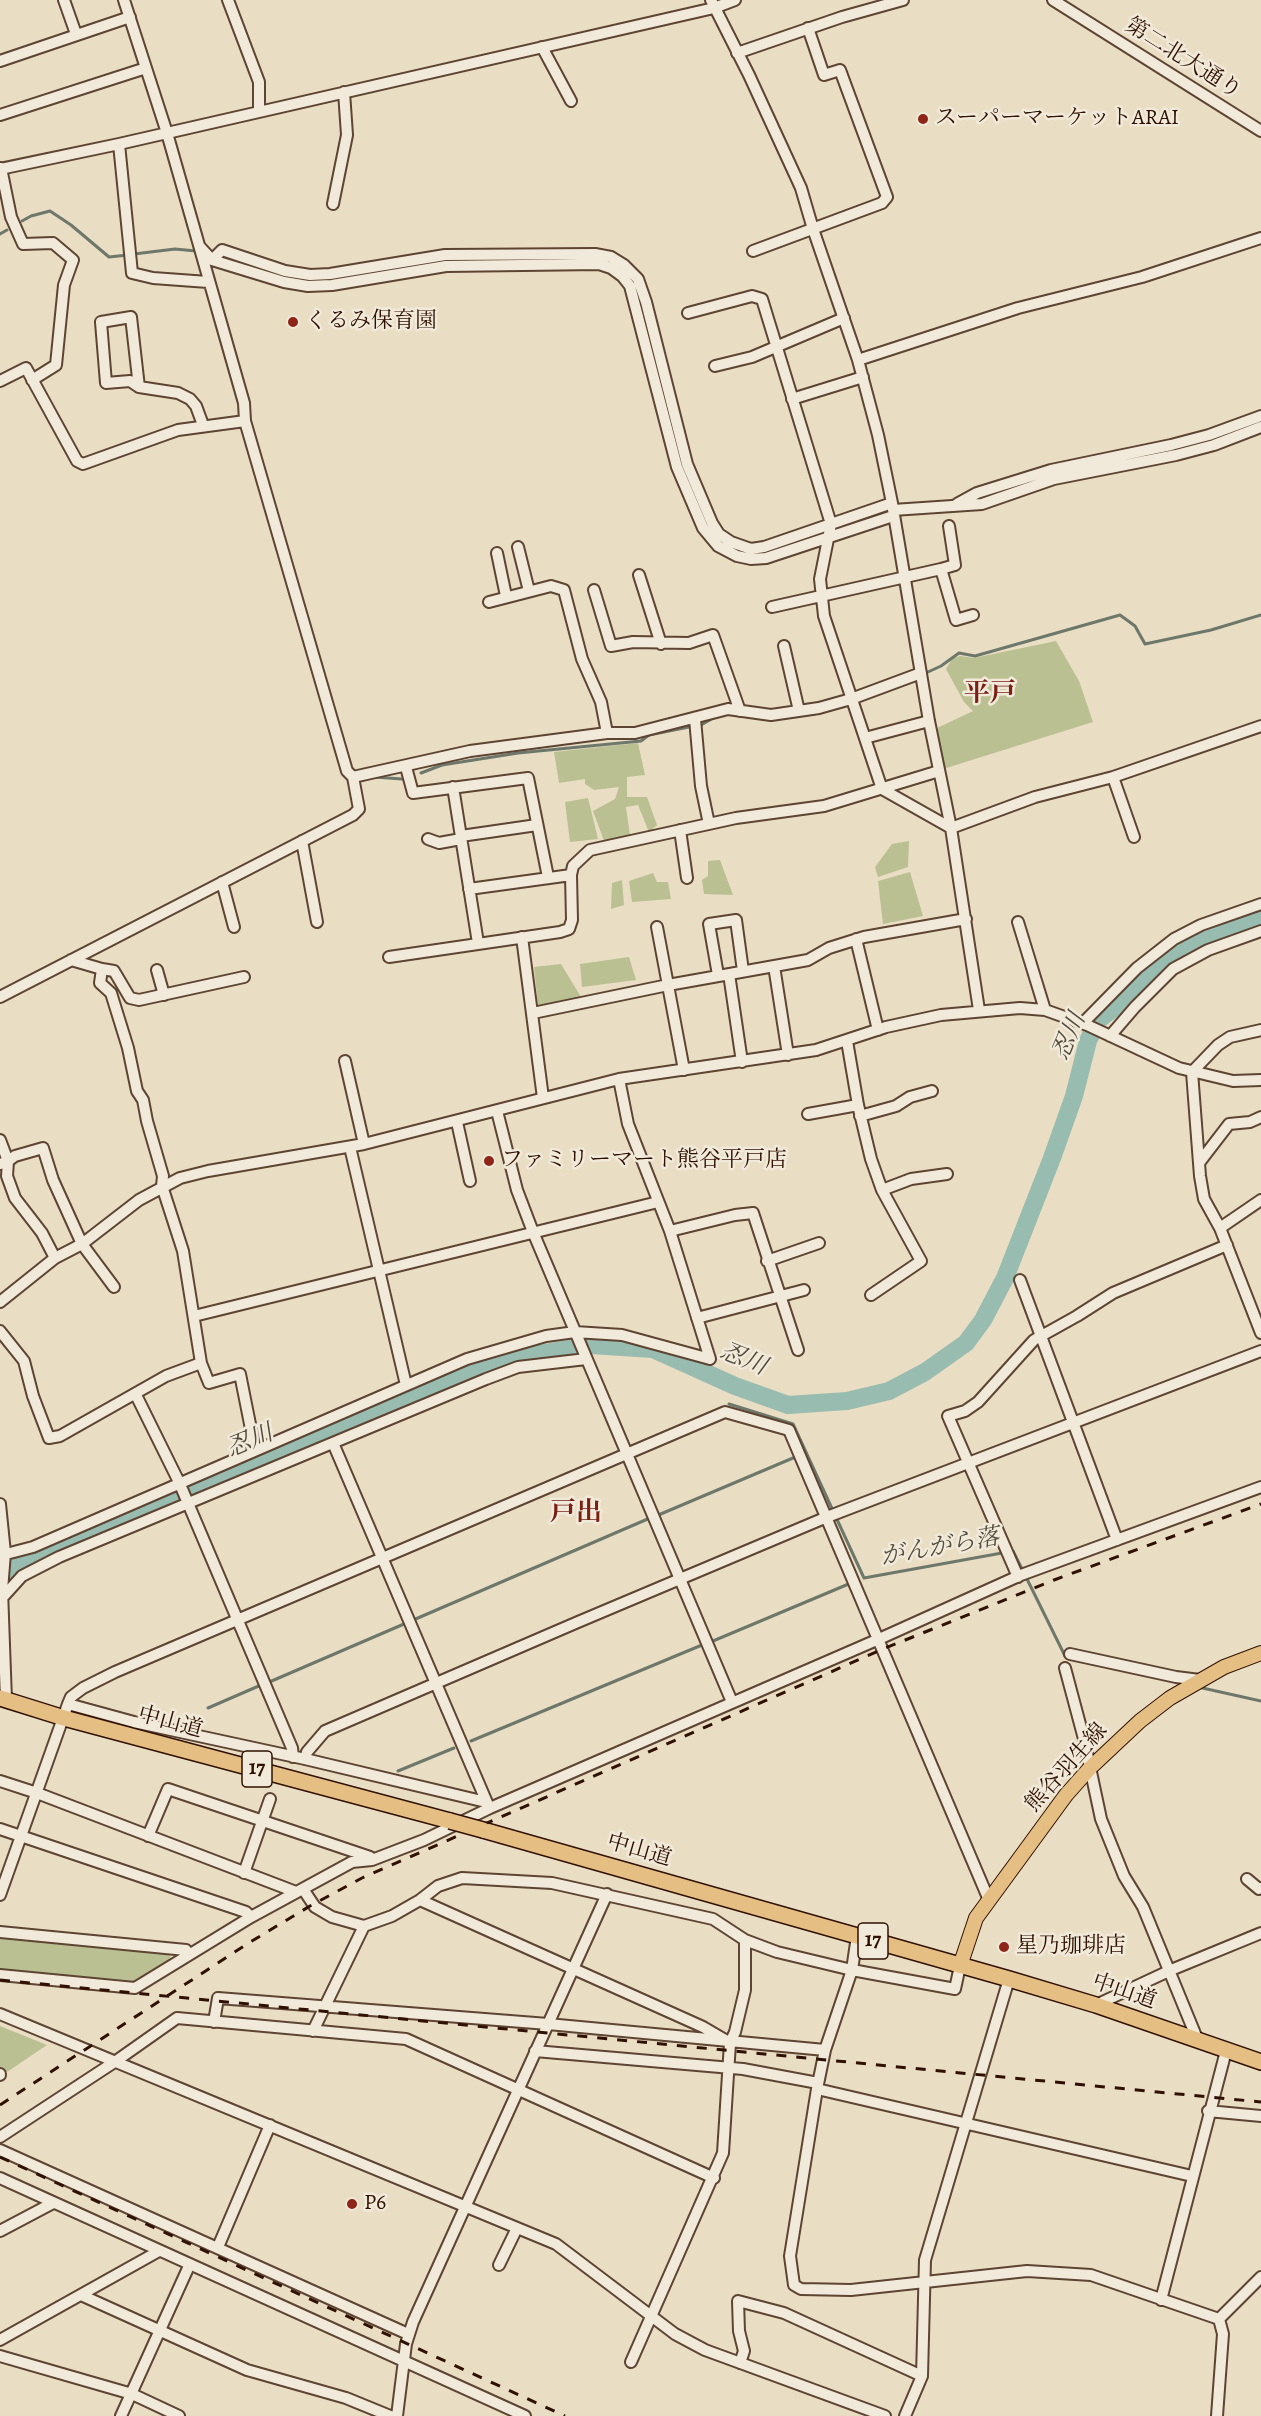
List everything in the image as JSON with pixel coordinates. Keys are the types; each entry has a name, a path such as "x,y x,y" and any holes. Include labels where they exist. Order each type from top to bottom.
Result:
{"highway":[{"name":"中山道","path":"3,1699 66,1711 1009,1979 1096,2005 1261,2062"}],"main road":[{"name":"熊谷羽生線","path":"960,1966 969,1936 988,1900 1066,1795 1090,1768 1140,1721 1183,1690 1199,1680 1261,1653"}],"street":[{"path":"64,0 75,34"},
{"path":"0,997 302,841 359,809 353,777 348,771 245,421 244,403 167,133 124,0"},
{"path":"228,0 259,82 259,112"},
{"path":"32,380 56,365 64,285 73,260 53,243 22,244 11,218 0,169 542,47 735,0"},
{"path":"737,53 869,8 879,8 903,0"},
{"name":"第二北大通り","path":"1053,0 1261,131"},
{"path":"712,4 801,188 858,360 878,435 929,721 951,828 979,1010"},
{"path":"0,60 130,17"},
{"path":"753,251 882,203 887,197 840,70 824,75 808,28"},
{"path":"542,47 571,101"},
{"path":"0,115 146,68"},
{"path":"333,204 347,135 344,92"},
{"path":"119,144 132,273 153,278 208,282"},
{"path":"858,360 1018,308 1142,277 1261,238"},
{"path":"198,246 212,260 284,282 308,286 332,285 446,267 599,264 611,268 630,286 677,467 703,528 710,538 726,552 751,559 766,558 827,539 892,510"},
{"path":"212,260 222,250 285,271 310,275 330,274 445,255 595,254 611,257 624,265 638,279 646,302 687,464 712,523 719,534 731,542 751,549 764,547 831,524 892,510 952,506 977,493 1051,470 1171,445 1212,439 1261,427"},
{"path":"688,313 752,296 762,299 831,524 820,579 824,616 882,789 951,828 1035,797 1113,777 1261,726"},
{"path":"139,387 131,317 101,322 106,383 130,381 139,387 178,393 190,399 196,406 203,425"},
{"path":"715,366 736,362 777,347 844,318"},
{"path":"0,381 26,368 77,461 83,464 178,430 245,421"},
{"path":"792,399 862,377"},
{"path":"1212,439 1261,416"},
{"path":"772,607 955,565 949,526"},
{"path":"519,547 529,591"},
{"path":"497,553 506,597"},
{"path":"941,569 956,620 973,615"},
{"path":"639,575 661,644"},
{"path":"489,602 551,586 564,590 582,659 601,702 607,734"},
{"path":"594,590 611,646 633,642 688,643 713,634 740,711"},
{"path":"784,646 800,711"},
{"path":"353,777 470,751 607,734 635,733 728,709 771,715 800,711 851,699 921,673"},
{"path":"694,719 701,786 709,824"},
{"path":"865,738 929,721"},
{"path":"406,767 413,793 528,778 548,877"},
{"path":"389,957 569,929 572,920 571,875 573,866 590,850 709,824 824,806 939,771"},
{"path":"1113,777 1134,837"},
{"path":"453,787 478,943"},
{"path":"428,839 439,843 461,837 537,825"},
{"path":"680,830 687,878"},
{"path":"302,841 317,922"},
{"path":"469,889 571,875"},
{"path":"222,882 234,927"},
{"path":"1085,1024 1137,968 1174,939 1201,925 1261,904"},
{"path":"533,1013 668,984 808,960 829,948 856,939 966,919"},
{"path":"742,1062 724,974 709,924 736,920 743,971"},
{"path":"1018,922 1045,1010"},
{"path":"657,927 684,1070"},
{"path":"1105,1033 1173,969 1208,950 1261,931"},
{"path":"522,937 543,1098"},
{"path":"856,939 878,1030"},
{"path":"71,960 114,971 130,998 139,1000 244,977"},
{"path":"774,966 788,1055"},
{"path":"102,969 100,983 111,993 128,1048 137,1091 143,1100 163,1176 162,1186 183,1251 201,1363 209,1383 240,1374 255,1449"},
{"path":"157,970 164,995"},
{"path":"0,1302 55,1258 82,1244 139,1200 180,1178 364,1144 457,1122 619,1078 816,1050 878,1030 941,1015 1020,1008 1045,1010 1085,1024 1158,1060 1192,1072 1233,1081 1261,1080"},
{"path":"1261,1030 1230,1037 1218,1045 1192,1072 1204,1199 1256,1304 1261,1333"},
{"path":"847,1041 859,1110 871,1159 882,1190 921,1261 871,1295"},
{"path":"345,1061 364,1144"},
{"path":"2,1553 33,1547 180,1485 255,1449 467,1359 504,1347 546,1336 622,1335 710,1359 670,1231 628,1124 619,1078"},
{"path":"808,1114 896,1106 910,1097 932,1091"},
{"path":"497,1111 517,1190 533,1232 732,1702"},
{"path":"1199,1163 1229,1124 1250,1122 1261,1117"},
{"path":"457,1122 470,1180"},
{"path":"0,1140 7,1176 15,1198 42,1233 55,1258"},
{"path":"350,1147 406,1385"},
{"path":"4,1162 15,1156 42,1148 53,1180 82,1244 114,1287"},
{"path":"882,1190 911,1179 947,1174"},
{"path":"1220,1228 1261,1200"},
{"path":"194,1316 658,1202"},
{"path":"670,1231 735,1215 753,1213 767,1262 798,1350"},
{"path":"767,1262 819,1244"},
{"path":"1022,1575 1010,1558 948,1416 965,1411 978,1402 1034,1340 1113,1293 1227,1245"},
{"path":"1020,1280 1118,1540"},
{"path":"697,1318 804,1290"},
{"path":"0,1331 24,1361 33,1396 49,1438 60,1436 166,1376 201,1363"},
{"path":"305,1759 307,1752 325,1731 680,1579 828,1517 1261,1351"},
{"path":"2,1593 22,1576 59,1557 486,1378 518,1367 585,1357"},
{"path":"136,1395 180,1485 292,1748 293,1757"},
{"path":"0,1895 71,1697 83,1688 104,1677 725,1412 789,1430 828,1517 988,1900"},
{"path":"333,1443 488,1805"},
{"path":"0,1975 135,1988 250,1917 352,1862 372,1860 424,1840 488,1805 879,1640 1022,1575 1261,1487"},
{"path":"0,1504 4,1570 2,1593 3,1699"},
{"path":"1070,1654 1199,1680"},
{"path":"1065,1668 1101,1819 1124,1876 1143,1906 1171,1970 1198,2041"},
{"path":"66,1711 134,1722 305,1759 488,1805"},
{"path":"0,1781 37,1793 244,1873 299,1891 315,1907 332,1917 364,1926 392,1916 420,1900 438,1886 462,1878 552,1883 713,1919 745,1940 777,1952 852,1970 955,1989 960,1966"},
{"path":"148,1836 168,1789 370,1857 372,1860"},
{"path":"244,1873 270,1799"},
{"path":"0,1829 246,1912 250,1917"},
{"path":"1246,1879 1259,1889 1261,1888"},
{"path":"397,2416 408,2334 607,1894"},
{"path":"420,1900 703,2026 730,2043"},
{"path":"313,2031 364,1926"},
{"path":"0,1932 186,1950 189,1954"},
{"path":"1096,2005 1171,1970 1261,1934"},
{"path":"857,1936 852,1970 825,2050 818,2086 790,2256 794,2285 801,2289 850,2290 1027,2271 1091,2275 1219,2319"},
{"path":"631,2362 714,2178 723,2153 730,2043 735,2032 745,1990 745,1940"},
{"path":"905,2416 922,2376 925,2260 1009,1979"},
{"path":"214,2022 218,1998 548,2024 730,2043 825,2050"},
{"path":"0,2014 556,2244 675,2334 705,2350 885,2416"},
{"path":"0,2137 177,2018 406,2039 714,2178"},
{"path":"1161,2300 1208,2111 1226,2050"},
{"path":"536,2051 729,2068 818,2086 966,2124 1192,2176"},
{"path":"1208,2111 1261,2116"},
{"path":"218,2247 270,2125"},
{"path":"0,2150 408,2334"},
{"path":"0,2178 525,2416"},
{"path":"0,2231 53,2203"},
{"path":"499,2265 517,2228"},
{"path":"0,2340 159,2251"},
{"path":"121,2416 189,2265"},
{"path":"1219,2319 1261,2277"},
{"path":"81,2295 247,2370 346,2398 390,2416"},
{"path":"740,2363 744,2351 739,2331 738,2301 784,2313 922,2376"},
{"path":"1217,2416 1223,2334 1219,2319"},
{"path":"0,2356 132,2394 179,2416"}],"green space":[{"path":"1056,641 1079,681 1093,722 943,769 935,729 973,711 964,702 946,669 952,659 960,656 974,658"},
{"path":"638,743 645,775 627,777 627,797 647,797 657,825 649,832 638,805 626,807 630,835 606,846 593,811 615,799 619,787 594,790 585,784 585,779 559,783 554,752"},
{"path":"588,798 598,839 570,842 565,802"},
{"path":"909,841 908,867 878,877 875,867 892,844"},
{"path":"720,860 733,895 704,894 702,880 708,876 708,861"},
{"path":"910,872 923,916 883,924 878,881"},
{"path":"653,873 657,882 668,882 671,899 632,902 629,881"},
{"path":"622,880 624,905 611,909 612,883"},
{"path":"629,957 636,980 582,987 580,964"},
{"path":"561,964 581,997 538,1006 534,967"},
{"path":"0,1938 169,1953 171,1960 133,1984 0,1972"},
{"path":"0,2026 47,2045 7,2072 0,2070"}],"waterway":[{"path":"22,221 50,211 71,225 109,257 128,255"},
{"path":"0,234 7,230"},
{"path":"134,254 175,249 196,251"},
{"path":"223,257 271,272"},
{"path":"648,330 660,382"},
{"path":"832,530 876,515"},
{"path":"761,554 826,532"},
{"path":"928,672 959,653 975,656 1120,615 1135,626 1145,644 1211,630 1261,615"},
{"path":"701,725 715,717"},
{"path":"421,773 442,765 518,753 641,741 649,735 689,727"},
{"path":"360,781 374,777 402,779"},
{"name":"がんがら落","path":"0,1589 17,1567 167,1504 306,1441 499,1361 590,1345 653,1349 735,1386 788,1405 847,1401 889,1391 925,1372 966,1343 983,1320 1005,1278 1052,1158 1074,1096 1088,1041 1098,1020 1131,995 1162,966 1191,946 1261,919"},
{"name":"がんがら落","path":"729,1404 793,1424 864,1578 1013,1551 1023,1571"},
{"path":"656,1516 793,1458"},
{"path":"267,1683 650,1518"},
{"name":"がんがら落","path":"1026,1577 1065,1656 1069,1657"},
{"path":"713,1641 851,1583"},
{"path":"471,1741 702,1645"},
{"path":"208,1708 261,1685"},
{"name":"がんがら落","path":"1198,1687 1261,1701"},
{"path":"398,1771 454,1748"}],"railway":[{"path":"0,2105 247,1944 362,1878 883,1649 1054,1580 1261,1504"},
{"path":"0,1980 1261,2102"},
{"path":"0,2157 565,2416"}],"place":[{"name":"スーパーマーケットARAI","path":"923,119"},
{"name":"くるみ保育園","path":"293,322"},
{"name":"ファミリーマート熊谷平戸店","path":"489,1161"},
{"name":"星乃珈琲店","path":"1004,1947"},
{"name":"P6","path":"352,2204"}],"district":[{"name":"平戸","path":"990,695"},
{"name":"戸出","path":"576,1514"}],"water label":[{"name":"忍川","path":"1070,1037"},
{"name":"忍川","path":"743,1360"},
{"name":"忍川","path":"250,1442"}]}
